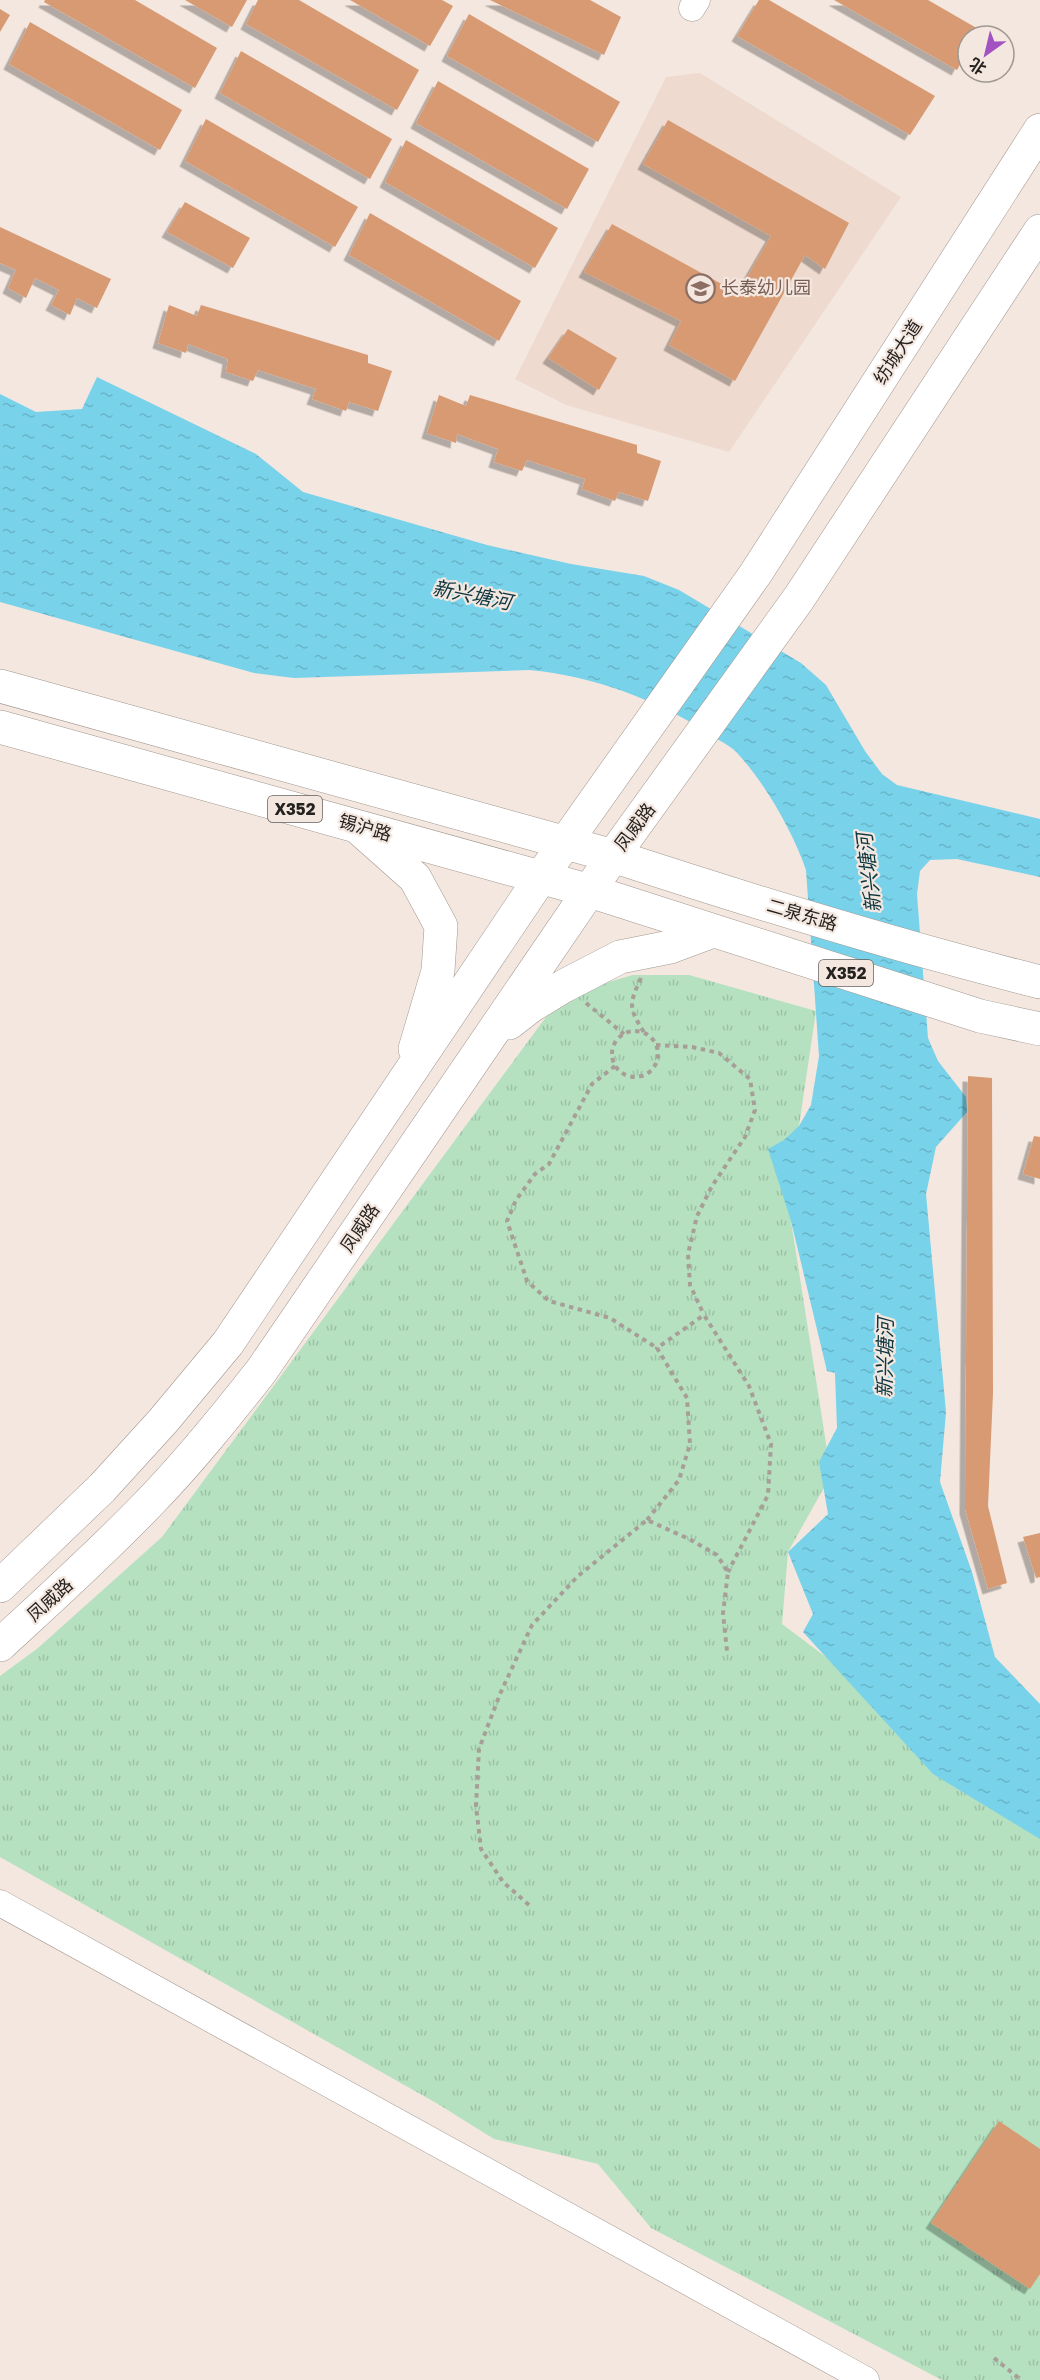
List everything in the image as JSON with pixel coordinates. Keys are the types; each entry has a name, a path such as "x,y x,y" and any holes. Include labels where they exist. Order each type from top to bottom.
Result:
{"main road":[{"name":"纺城大道","path":"565,845 756,573 1040,130"},
{"name":"凤威路","path":"0,1645 74,1578 150,1503 211,1435 262,1370 613,856 798,598 1040,231"},
{"name":"X352","path":"0,686 565,845"},
{"name":"锡沪路","path":"0,727 590,891"},
{"path":"356,826 415,878 441,926 438,971 407,1079"},
{"name":"二泉东路","path":"565,845 613,856 704,886 986,969 1040,982"},
{"path":"0,1586 102,1488 163,1421 228,1343 541,877 565,845"},
{"name":"X352","path":"590,891 980,1016 1040,1029"},
{"path":"489,1039 531,1006 620,957 653,950 712,931"}],"street":[{"path":"0,1903 866,2380"}],"path":[{"path":"645,1034 631,1032 618,1039 612,1052 615,1066 626,1075 633,1077 648,1073 657,1061 656,1045 645,1034 634,1016 631,1000 653,950"},
{"path":"564,986 624,1034"},
{"path":"656,1045 692,1047 719,1053 750,1079 755,1110 745,1137 712,1186 697,1216 688,1254 690,1285 704,1315 749,1386 771,1443 768,1495 728,1572 723,1613 727,1651"},
{"path":"529,1905 503,1882 481,1849 476,1806 479,1749 500,1694 532,1625 578,1576 646,1520 679,1480 690,1444 687,1398 657,1348 610,1318 549,1301 527,1281 507,1221 516,1200 535,1174 549,1164 592,1084 615,1066"},
{"path":"657,1348 704,1315"},
{"path":"646,1520 689,1539 717,1555 728,1572"},
{"path":"994,2358 1021,2380"}],"shaded area":[{"name":"长泰幼儿园","path":"700,73 901,197 729,452 566,405 515,379 666,77"}],"green space":[{"path":"633,975 689,975 816,1011 799,1126 791,1221 831,1475 788,1552 782,1624 1040,1818 1040,2380 942,2380 651,2228 598,2164 494,2139 438,2104 0,1857 0,1676 38,1648 162,1537 546,1017 598,985"}],"water":[{"name":"新兴塘河","path":"97,377 256,454 303,492 487,545 571,564 644,576 679,590 801,663 826,685 865,751 882,774 897,785 1040,819 1040,877 957,859 930,860 920,871 917,894 928,1038 938,1061 966,1097 967,1112 936,1147 926,1194 946,1412 940,1482 972,1572 995,1657 1040,1704 1040,1839 933,1774 803,1632 813,1614 788,1552 828,1514 819,1462 837,1428 835,1373 827,1371 791,1221 768,1149 784,1140 799,1126 811,1105 819,1056 806,870 794,840 769,795 749,767 727,745 670,711 601,684 529,670 294,678 254,673 0,602 0,394 36,412 82,409"}],"building":[{"path":"45,0 135,0 217,48 195,88 44,2"},
{"path":"185,0 247,0 232,27"},
{"path":"258,0 299,0 419,70 397,110 246,24"},
{"path":"350,0 442,0 453,6 430,46"},
{"path":"490,0 590,0 621,17 604,55"},
{"path":"759,0 769,0 935,96 910,135 737,36"},
{"path":"834,0 928,0 970,24 956,24 956,69"},
{"path":"0,9 10,15 0,32"},
{"path":"469,14 620,102 598,142 447,56"},
{"path":"30,22 182,110 160,150 9,64"},
{"path":"241,51 392,139 370,179 220,93"},
{"path":"438,81 589,169 567,209 416,123"},
{"path":"206,119 358,207 335,247 185,161"},
{"path":"668,120 849,223 825,269 805,255 735,381 669,345 681,321 584,272 612,224 738,293 771,236 643,164"},
{"path":"406,140 558,228 535,268 385,182"},
{"path":"185,202 250,238 233,268 167,232"},
{"path":"370,213 521,301 499,341 349,255"},
{"path":"0,227 111,279 97,308 77,298 70,315 51,305 59,290 35,278 26,298 8,288 16,270 0,263"},
{"path":"169,305 197,316 201,305 368,355 368,363 392,371 378,411 349,402 346,411 312,399 316,389 258,370 253,381 226,372 228,359 188,344 186,353 158,343"},
{"path":"568,329 617,358 599,390 548,358"},
{"path":"439,395 466,406 470,395 637,445 637,453 661,461 648,501 619,492 615,501 582,489 585,479 527,460 522,471 494,462 498,449 457,434 456,443 427,433"},
{"path":"968,1076 992,1078 993,1393 988,1506 1007,1583 988,1589 965,1509"},
{"path":"1034,1136 1040,1137 1040,1179 1023,1174"},
{"path":"1040,1533 1040,1577 1036,1578 1023,1537"},
{"path":"999,2121 1040,2149 1040,2274 1030,2289 931,2223"}],"place":[{"name":"长泰幼儿园","path":"700,288"}]}
